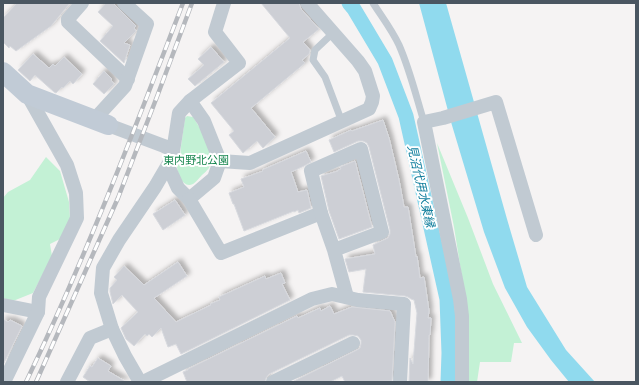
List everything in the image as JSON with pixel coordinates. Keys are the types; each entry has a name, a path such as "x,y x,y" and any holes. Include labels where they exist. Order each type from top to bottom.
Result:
{"street":[{"path":"82,3 68,19 68,22 128,79"},
{"path":"101,123 125,86 147,24 124,3"},
{"path":"224,3 215,32 239,63 190,101 179,113 168,148 172,158 155,187 119,240 104,268 101,293 112,329 140,381 312,299 332,294 358,300 404,304 400,382"},
{"path":"220,161 250,163 369,110 373,96 365,72 358,61 307,3"},
{"path":"8,79 27,94 168,148"},
{"path":"4,382 38,312 39,297 77,218 76,193 67,165 27,94"},
{"path":"188,200 214,178 220,161 204,121 190,101"},
{"path":"462,382 462,316 460,299 424,122 443,118 496,102 536,235"},
{"path":"334,250 382,232 361,149 312,171 321,213 334,250 347,297"},
{"path":"168,166 178,188 188,200 221,253 321,213"},
{"path":"3,305 38,312"},
{"path":"67,382 90,338 112,329"},
{"path":"273,382 354,343"}],"lane":[{"path":"373,3 390,28 398,44 411,78 424,122"},
{"path":"334,34 315,50 313,60 325,76 342,122"}],"green space":[{"name":"東内野北公園","path":"187,116 193,117 199,126 211,155 210,165 207,170 193,184 189,185 184,183 182,180 177,167 180,162 185,118"},
{"path":"437,143 493,284 522,343 514,343 511,362 480,362 477,382 469,382 469,321 454,227"},
{"path":"46,157 60,171 69,202 70,218 62,238 50,244 52,256 33,293 13,301 3,298 3,198 8,192 30,180"}],"water":[{"path":"419,3 446,3 527,287 566,350 595,382 569,382 527,327 505,288 484,232 451,122"}],"building":[{"path":"17,3 70,3 51,26 16,51 10,46 9,48 3,42 3,18"},
{"path":"106,3 113,3 136,26 134,28 136,31 124,43 130,45 124,63 100,41 113,26 98,12"},
{"path":"261,3 299,3 301,9 319,29 303,42 310,50 309,54 302,60 305,63 251,108 275,137 263,148 257,141 243,153 229,135 234,131 211,103 290,38"},
{"path":"211,47 224,62 195,86 188,79 204,65 198,59"},
{"path":"33,54 49,68 53,64 55,66 64,57 82,74 73,84 70,81 56,93 35,75 30,81 18,70"},
{"path":"104,71 112,79 111,80 114,84 104,94 93,84"},
{"path":"383,120 389,138 404,207 408,207 420,278 424,277 429,311 428,318 431,318 429,335 428,382 409,382 410,358 413,364 417,313 414,300 405,296 363,292 366,269 349,272 345,259 375,254 373,245 388,238 390,230 367,143 358,141 334,152 329,140 351,130 352,131"},
{"path":"306,151 311,162 291,172 298,192 307,190 311,208 299,213 298,210 294,211 244,231 229,193 244,187 241,179 263,171 262,170"},
{"path":"355,161 372,227 339,239 329,211 321,176 338,171 341,169 340,167"},
{"path":"175,200 185,215 163,230 153,214"},
{"path":"178,262 187,276 154,298 176,322 220,300 219,297 265,276 266,279 281,273 285,283 282,284 290,300 181,354 176,344 168,347 161,328 152,337 149,334 147,336 145,334 134,346 126,339 121,328 138,312 122,295 113,304 110,288 117,280 114,277 124,266 144,285"},
{"path":"330,306 334,314 352,307 390,311 395,322 392,381 345,382 342,376 330,382 292,382 360,348 361,340 358,336 349,335 269,374 265,382 187,382 183,372 188,369 297,316 298,318 320,308 321,311"},
{"path":"3,319 8,322 10,320 22,326 3,365"},
{"path":"98,358 111,366 108,371 126,382 90,382 83,377 90,366 92,367"}],"waterway":[{"name":"見沼代用水東縁","path":"349,3 385,61 406,116 447,299 449,353 448,382"}],"railway":[{"path":"26,382 89,242 183,3"},
{"path":"36,382 118,198 192,3"}]}
